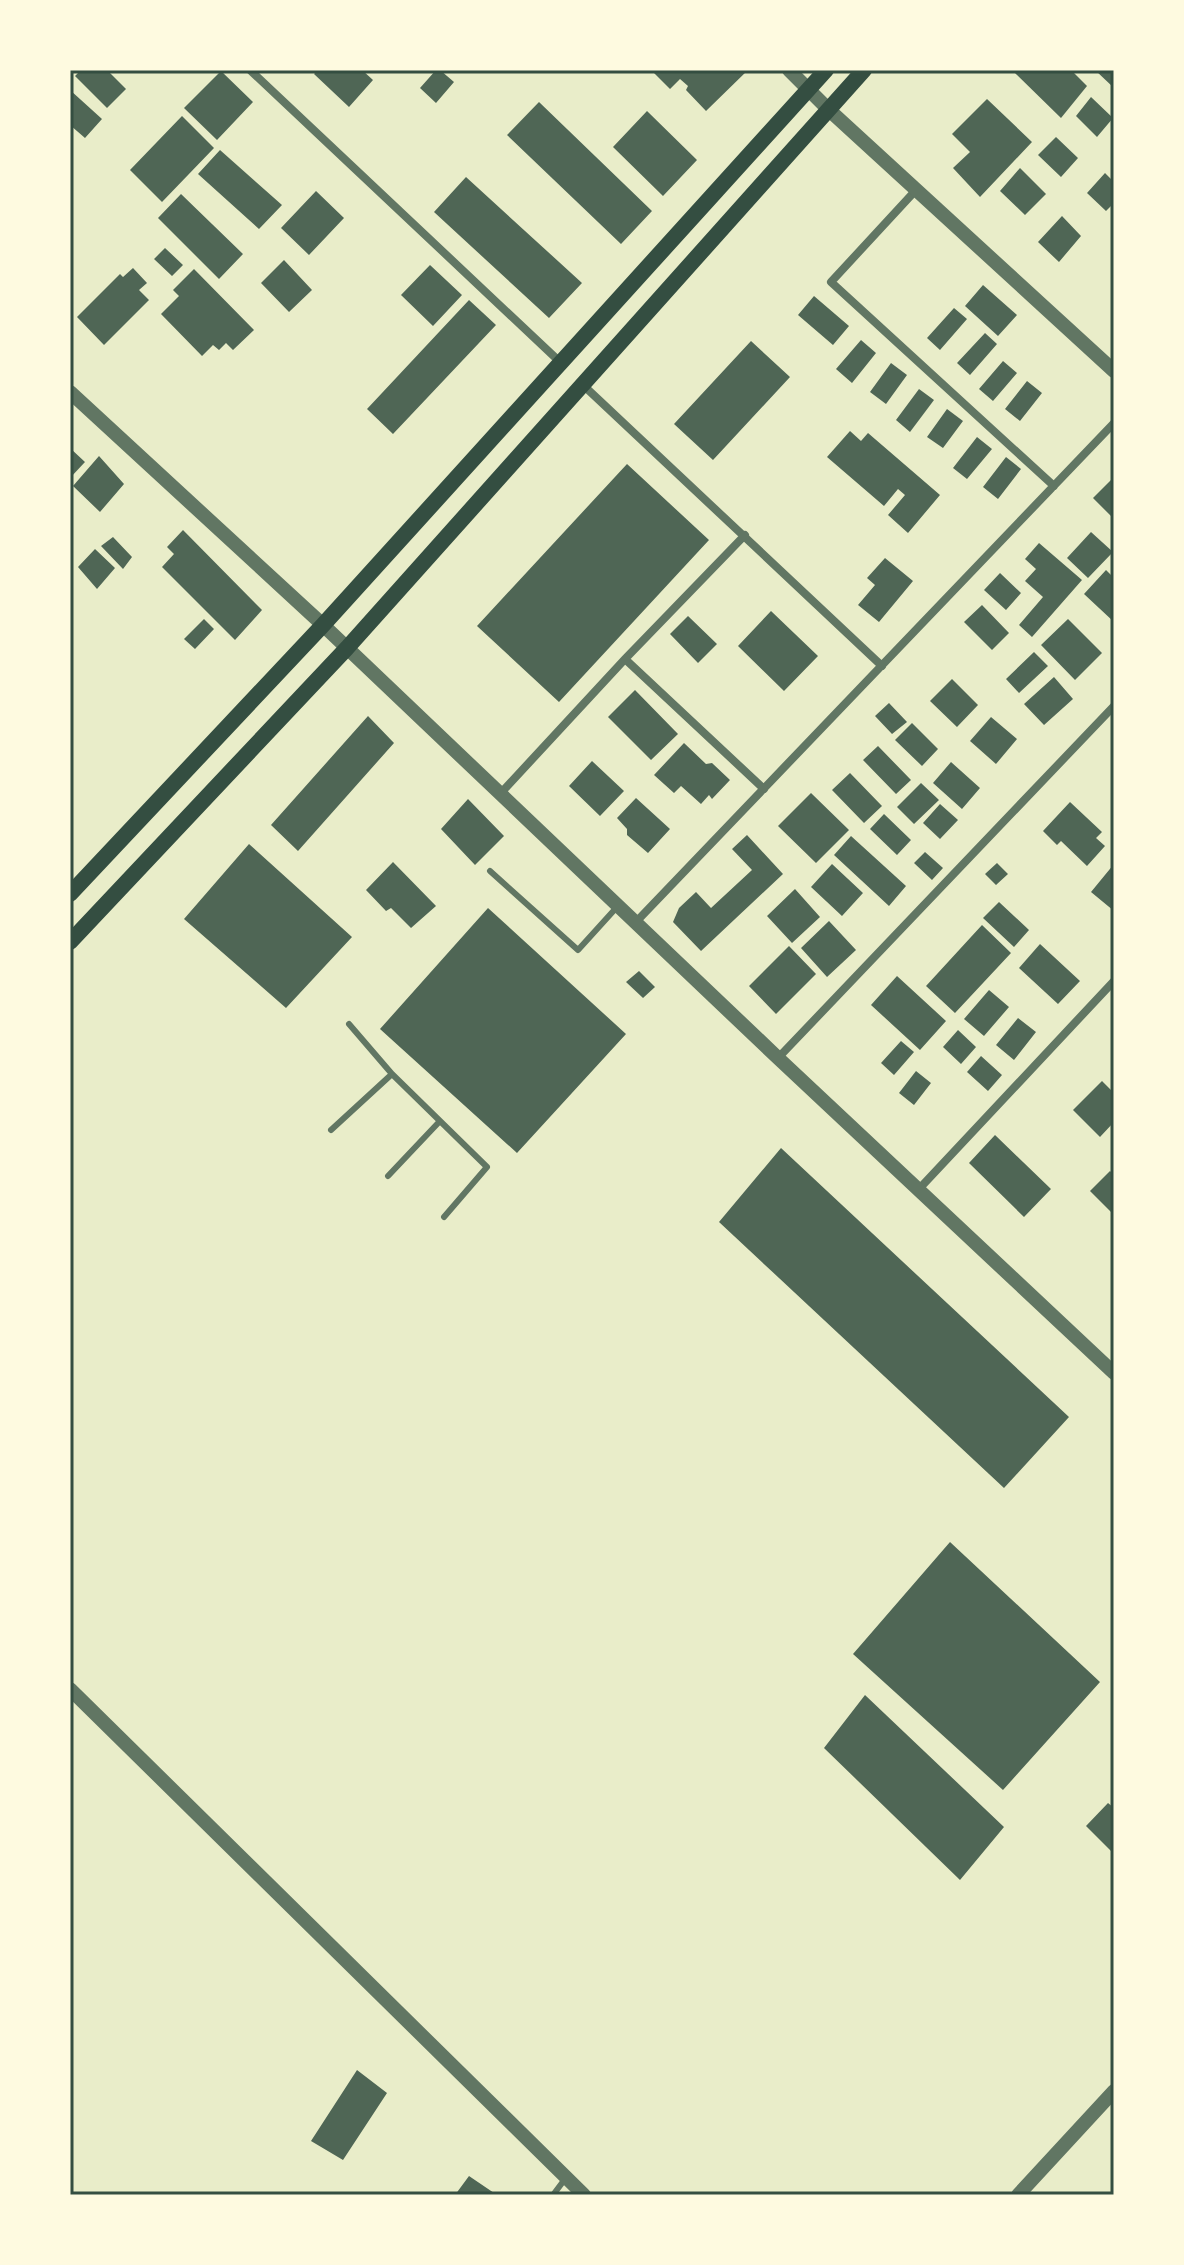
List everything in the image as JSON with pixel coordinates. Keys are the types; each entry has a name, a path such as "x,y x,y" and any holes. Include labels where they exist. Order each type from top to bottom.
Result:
{"main road":[{"path":"70,894 323,625 826,70"},
{"path":"70,942 347,648 864,70"}],"street":[{"path":"250,70 560,362"},
{"path":"789,70 1114,371"},
{"path":"916,190 831,282 1054,486"},
{"path":"581,383 882,666"},
{"path":"70,392 323,625 1114,1373"},
{"path":"635,923 1114,423"},
{"path":"500,794 745,535"},
{"path":"625,659 764,789"},
{"path":"778,1058 1114,706"},
{"path":"919,1189 1114,981"},
{"path":"70,1689 584,2195"},
{"path":"1018,2195 1114,2091"}],"lane":[{"path":"490,871 578,950 618,907"},
{"path":"349,1024 392,1074 487,1167 444,1217"},
{"path":"331,1130 392,1074"},
{"path":"388,1176 440,1121"},
{"path":"553,2195 567,2178"}],"building":[{"path":"81,70 107,70 126,89 107,108 75,76"},
{"path":"318,70 362,70 373,80 349,107 314,74"},
{"path":"436,70 454,82 436,103 420,88"},
{"path":"651,70 748,70 706,111 680,79 670,89"},
{"path":"1012,70 1071,70 1087,86 1061,118"},
{"path":"1095,70 1114,70 1114,88"},
{"path":"221,71 253,102 217,140 184,108"},
{"path":"70,90 102,119 85,138 70,125"},
{"path":"1091,97 1113,118 1097,137 1076,116"},
{"path":"987,99 1032,142 980,197 953,168 970,152 952,134"},
{"path":"539,102 652,211 621,244 507,135"},
{"path":"647,111 697,160 663,196 613,147"},
{"path":"182,116 214,148 162,202 130,170"},
{"path":"1056,137 1078,158 1061,177 1038,155"},
{"path":"220,150 282,205 259,229 198,174"},
{"path":"1020,168 1046,194 1025,215 1000,191"},
{"path":"1105,173 1114,182 1114,203 1106,211 1087,193"},
{"path":"466,177 582,283 549,318 434,212"},
{"path":"316,191 344,218 309,255 281,228"},
{"path":"181,194 243,254 219,279 158,218"},
{"path":"1062,216 1081,236 1059,262 1038,242"},
{"path":"165,248 183,265 172,276 154,259"},
{"path":"284,260 312,290 289,312 261,283"},
{"path":"430,265 462,295 433,326 401,295"},
{"path":"133,268 147,283 139,290 149,300 104,345 77,317 120,274 123,277"},
{"path":"194,269 254,330 233,350 226,343 219,350 213,345 202,356 161,314 179,296 173,290"},
{"path":"983,285 1017,315 998,336 965,306"},
{"path":"814,296 849,326 833,345 798,315"},
{"path":"469,300 496,325 393,434 367,409"},
{"path":"954,308 967,319 940,350 927,338"},
{"path":"985,333 997,344 970,375 957,363"},
{"path":"861,340 876,353 852,383 836,369"},
{"path":"751,341 790,377 713,460 674,424"},
{"path":"1003,361 1017,373 993,401 979,389"},
{"path":"891,363 907,375 886,404 870,392"},
{"path":"1027,381 1042,393 1020,421 1005,409"},
{"path":"919,389 934,400 910,432 896,420"},
{"path":"947,409 963,421 943,448 927,437"},
{"path":"850,431 861,441 868,433 940,495 908,533 888,515 905,495 898,489 884,506 827,457"},
{"path":"977,437 992,449 967,479 953,468"},
{"path":"70,448 85,462 70,478"},
{"path":"99,456 124,484 100,512 73,486"},
{"path":"1006,457 1021,469 998,499 983,487"},
{"path":"627,464 709,540 559,702 477,626"},
{"path":"1111,480 1114,483 1114,519 1093,498"},
{"path":"183,530 262,610 235,640 162,567 174,554 167,547"},
{"path":"1091,532 1113,552 1088,578 1067,558"},
{"path":"113,537 132,557 123,569 101,546"},
{"path":"1039,543 1082,580 1032,637 1019,625 1043,597 1025,581 1036,569 1025,559"},
{"path":"95,549 115,568 97,589 78,567"},
{"path":"885,558 913,581 879,622 858,605 875,585 867,578"},
{"path":"1106,570 1114,578 1114,622 1084,594"},
{"path":"1000,573 1021,593 1006,610 984,590"},
{"path":"982,605 1009,633 992,650 964,622"},
{"path":"771,611 818,656 784,691 738,646"},
{"path":"688,616 717,644 698,663 670,634"},
{"path":"204,619 214,629 195,649 184,639"},
{"path":"1068,619 1102,653 1075,680 1041,645"},
{"path":"1034,652 1048,666 1019,693 1006,679"},
{"path":"1054,677 1073,699 1044,725 1024,704"},
{"path":"952,679 978,705 957,727 930,701"},
{"path":"635,690 678,734 651,760 608,717"},
{"path":"889,703 907,722 892,734 875,716"},
{"path":"368,716 394,743 298,851 271,825"},
{"path":"991,717 1017,739 996,764 970,741"},
{"path":"912,723 938,749 922,766 895,740"},
{"path":"684,743 706,764 712,763 730,780 712,799 709,795 701,804 681,786 674,793 654,775"},
{"path":"878,746 911,780 896,794 863,760"},
{"path":"592,761 624,791 600,816 569,786"},
{"path":"951,762 980,788 962,809 933,783"},
{"path":"850,773 882,806 864,823 832,790"},
{"path":"921,783 939,800 914,824 897,807"},
{"path":"811,793 849,830 816,863 778,826"},
{"path":"636,798 670,829 648,853 627,835 627,829 617,818"},
{"path":"468,799 504,836 475,865 441,829"},
{"path":"1070,802 1102,832 1096,838 1105,846 1087,866 1061,841 1057,845 1043,831"},
{"path":"940,804 958,820 940,839 923,823"},
{"path":"884,814 911,840 897,855 870,829"},
{"path":"747,835 783,874 701,951 673,922 679,908 696,892 711,908 752,870 732,849"},
{"path":"851,836 906,886 889,906 834,855"},
{"path":"249,844 352,937 286,1008 184,919"},
{"path":"925,852 943,868 932,880 914,863"},
{"path":"393,862 436,906 411,928 391,908 386,911 366,890"},
{"path":"997,863 1008,874 996,885 985,874"},
{"path":"832,864 863,893 842,916 811,887"},
{"path":"1114,864 1114,911 1091,892"},
{"path":"795,889 820,917 792,943 767,916"},
{"path":"999,902 1029,930 1014,947 983,918"},
{"path":"488,908 626,1034 517,1153 380,1029"},
{"path":"829,921 856,950 827,977 801,948"},
{"path":"982,925 1011,953 955,1013 926,986"},
{"path":"1040,944 1080,981 1058,1004 1019,968"},
{"path":"789,946 816,974 776,1014 749,986"},
{"path":"639,971 655,987 643,998 626,982"},
{"path":"897,976 946,1021 920,1050 871,1005"},
{"path":"989,990 1009,1007 984,1036 964,1019"},
{"path":"1018,1018 1036,1032 1014,1060 996,1045"},
{"path":"958,1030 976,1047 961,1064 943,1047"},
{"path":"901,1041 914,1052 894,1075 881,1063"},
{"path":"981,1056 1002,1075 988,1091 967,1072"},
{"path":"916,1071 931,1083 914,1105 899,1093"},
{"path":"1102,1081 1114,1093 1114,1122 1100,1137 1073,1110"},
{"path":"995,1135 1051,1189 1024,1217 969,1163"},
{"path":"781,1148 1069,1417 1004,1488 719,1222"},
{"path":"1110,1171 1114,1175 1114,1215 1090,1191"},
{"path":"950,1542 1100,1682 1003,1790 853,1654"},
{"path":"865,1695 1004,1827 960,1880 824,1748"},
{"path":"1108,1803 1114,1808 1114,1854 1086,1826"},
{"path":"357,2070 387,2093 343,2160 311,2141"},
{"path":"469,2176 497,2195 455,2195"}]}
